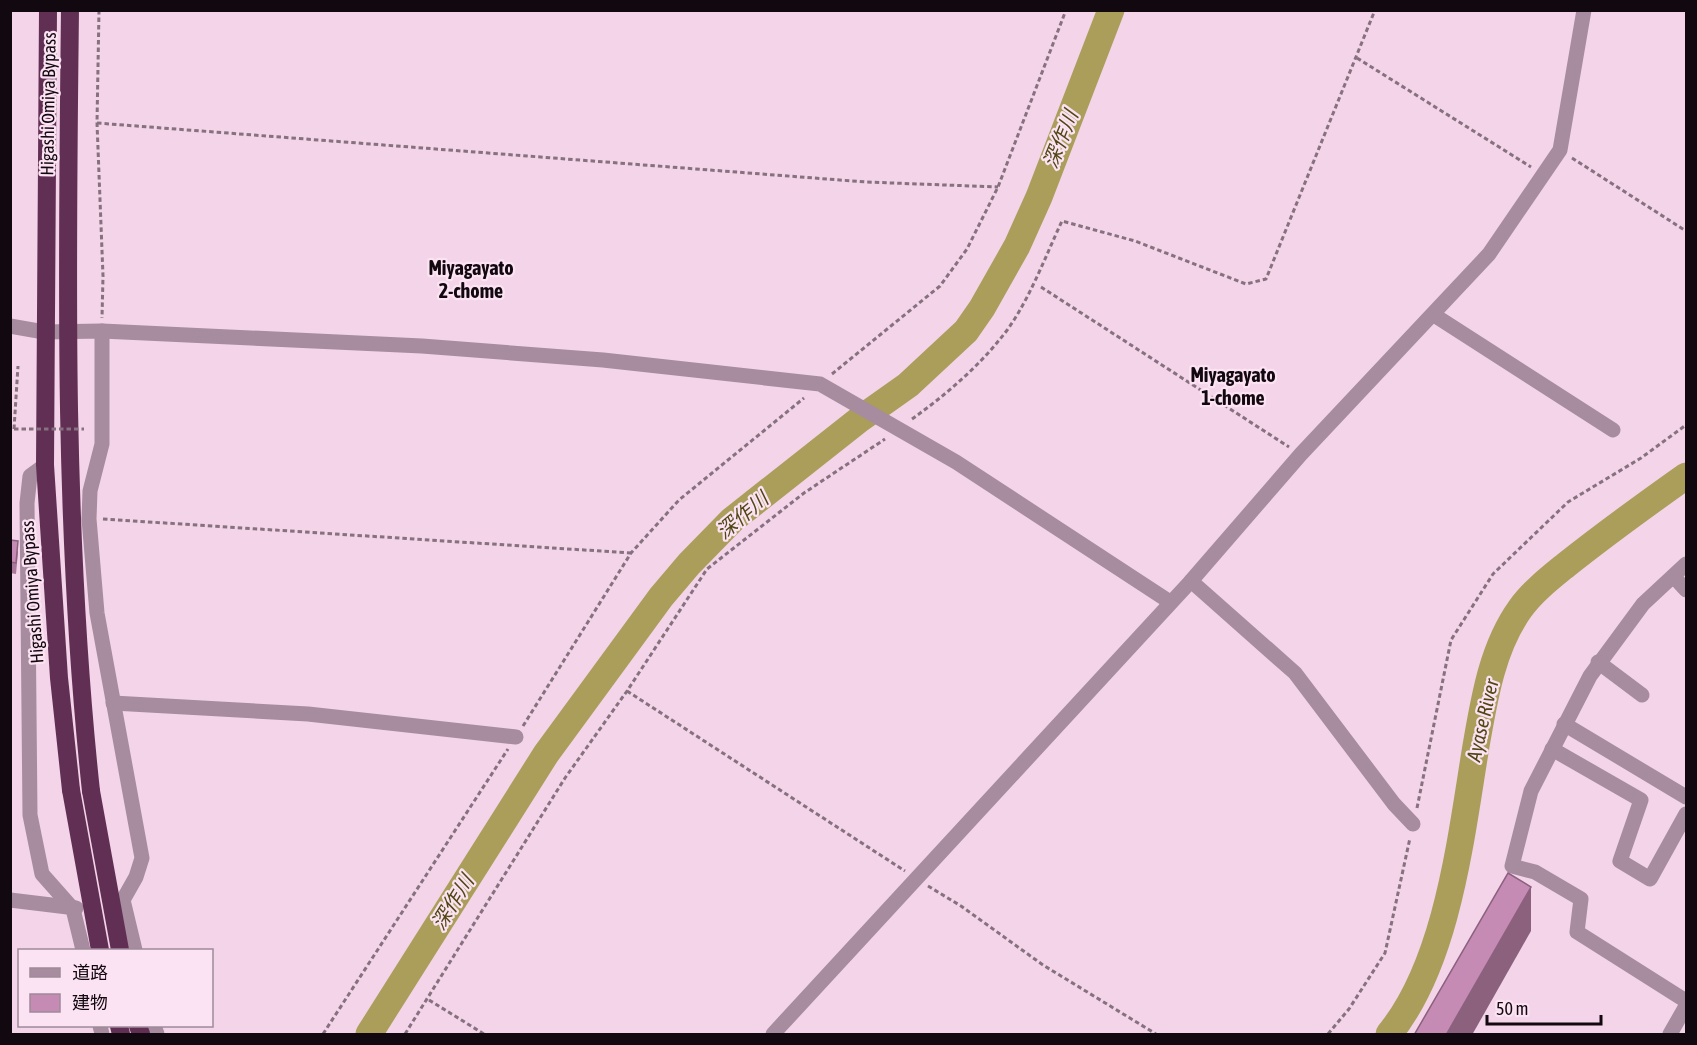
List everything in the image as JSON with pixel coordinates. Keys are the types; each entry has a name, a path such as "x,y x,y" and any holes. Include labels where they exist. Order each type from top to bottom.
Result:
{"highway":[{"name":"Higashi Omiya Bypass","path":"48,10 44,332 45,465 59,678 71,790 100,949"},
{"name":"Higashi Omiya Bypass","path":"70,10 67,332 72,577 91,791 120,949"}],"street":[{"path":"773,1035 1191,581 1300,454 1434,315 1489,254 1560,150 1584,10"},
{"path":"1434,315 1613,430"},
{"path":"10,327 44,332 102,331 422,346 603,360 820,384 956,462 1170,602"},
{"path":"102,331 102,444 90,491 89,519 97,613 142,858 136,878 123,900 135,949"},
{"path":"45,465 30,477 27,503 30,815 42,874 73,909 83,949"},
{"path":"1686,564 1643,604 1598,662 1564,724 1532,791 1512,866 1535,872 1581,899 1577,932 1686,1001"},
{"path":"1674,577 1686,590"},
{"path":"1191,581 1295,673 1394,804 1413,824"},
{"path":"1598,662 1642,695"},
{"path":"113,703 308,714 516,737"},
{"path":"1564,724 1686,797"},
{"path":"1552,749 1641,801 1620,861 1650,879 1686,814"},
{"path":"10,900 73,909 123,900"},
{"path":"1670,1035 1686,1006"}],"path":[{"path":"99,10 97,123 104,276 102,331"},
{"path":"323,1035 516,737 631,553 679,500 940,286 967,249 998,187 1066,10"},
{"path":"405,1035 429,1000 565,778 627,691 707,569 804,493 938,401 1001,339 1034,283 1062,221 1135,241 1246,284 1266,279 1375,10"},
{"path":"1357,57 1544,175"},
{"path":"97,123 866,182 998,187"},
{"path":"1560,150 1686,231"},
{"path":"1041,287 1300,454"},
{"path":"18,366 14,429 84,429"},
{"path":"1328,1035 1349,1009 1385,953 1451,640 1493,574 1568,502 1641,458 1686,425"},
{"path":"89,519 631,553"},
{"path":"627,691 961,906 1043,965 1156,1035"},
{"path":"429,1000 484,1035"}],"building":[{"path":"10,540 18,541 16,563 10,562"},
{"path":"1508,873 1531,887 1446,1035 1414,1035"}],"waterway":[{"name":"深作川","path":"369,1034 546,754 661,597 689,564 732,520 860,419 908,385 966,331 982,308 1017,246 1039,197 1111,10"},
{"name":"Ayase River","path":"1389,1034 1409,1005 1438,935 1457,858 1490,675 1510,624 1525,603 1548,580 1610,531 1686,476"}],"district":[{"name":"Miyagayato 2-chome","path":"471,278"},
{"name":"Miyagayato 1-chome","path":"1233,386"}]}
